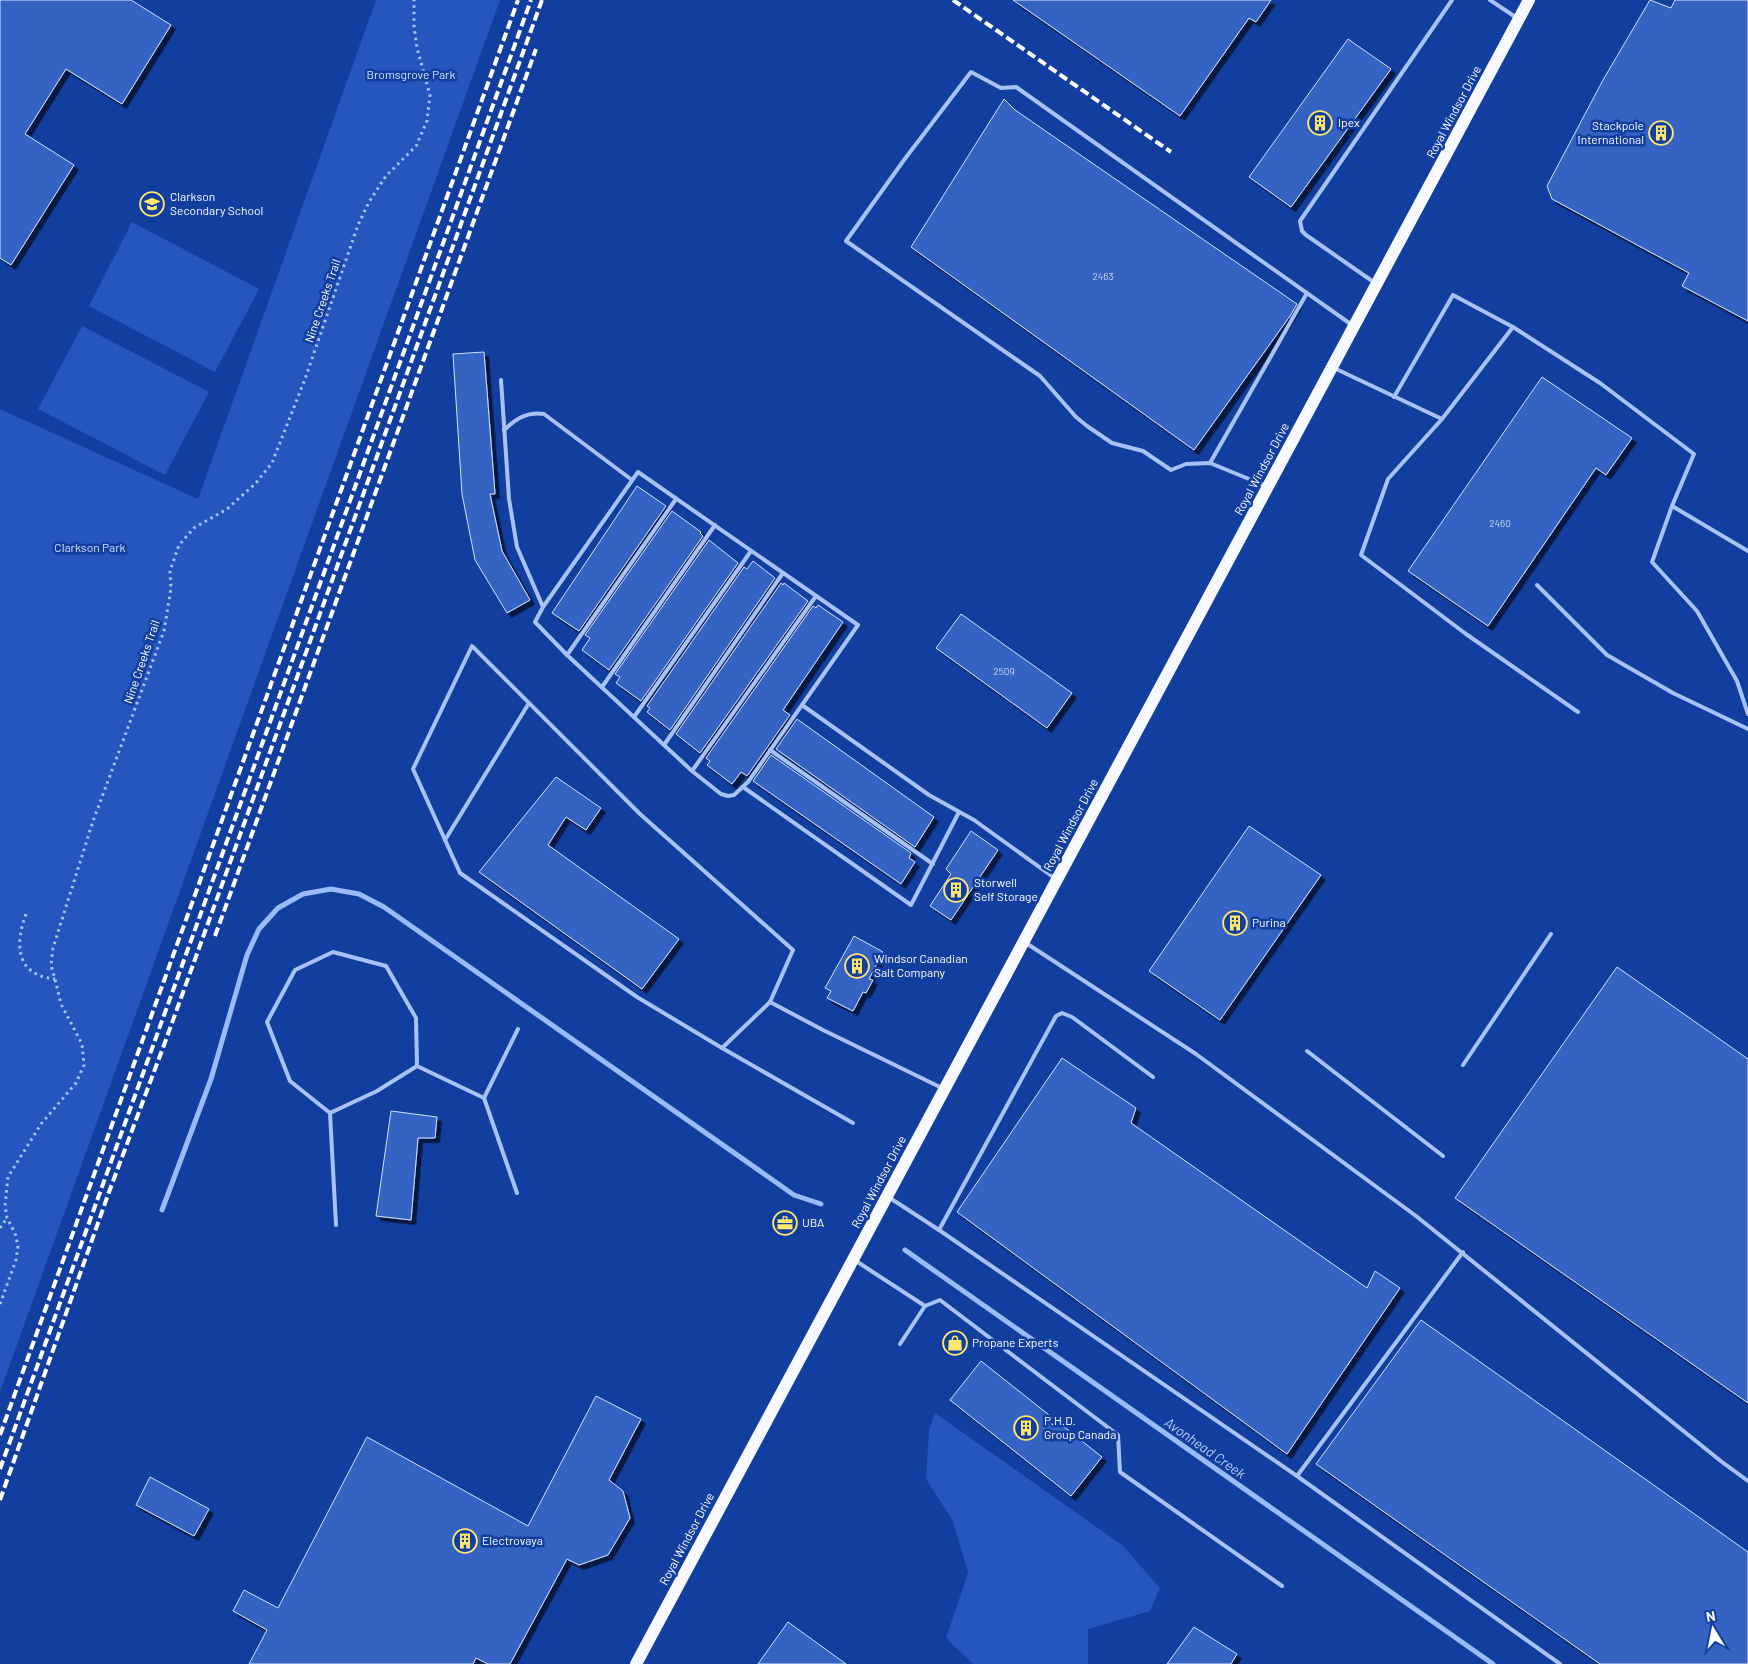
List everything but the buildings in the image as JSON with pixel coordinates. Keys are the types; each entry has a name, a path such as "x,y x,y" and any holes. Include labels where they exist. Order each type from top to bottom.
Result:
{"main road":[{"name":"Royal Windsor Drive","path":"636,1664 1529,0"}],"lane":[{"path":"1377,284 1306,235 1302,231 1300,221 1452,0"},
{"path":"1490,0 1519,20"},
{"path":"1268,487 1210,463 1186,464 1171,470 1143,451 1108,441 1076,417 1040,376 846,241 904,160 971,72 1001,88 1016,87 1354,326"},
{"path":"1210,463 1307,293"},
{"path":"1394,397 1453,295 1512,327 1600,383 1694,454 1672,506 1652,562 1697,611 1737,681 1748,714"},
{"path":"1512,327 1442,419 1388,479 1361,555 1466,634 1578,712"},
{"path":"1332,367 1442,419"},
{"path":"501,380 510,498 516,547 543,607"},
{"path":"504,430 522,416 544,414 632,480"},
{"path":"638,472 676,499 858,625 770,750 743,787 734,795 721,794 692,771 567,655 535,622 543,607 638,472"},
{"path":"567,655 676,499"},
{"path":"1672,506 1748,551"},
{"path":"602,687 715,525"},
{"path":"634,717 751,551"},
{"path":"664,745 783,573"},
{"path":"1537,585 1607,655 1673,693 1748,729"},
{"path":"692,771 816,596"},
{"path":"722,1048 770,1002 793,950 640,814 472,646 413,769 460,873 638,997 722,1048 852,1123"},
{"path":"445,840 529,703"},
{"path":"802,705 929,795 974,820 1057,880"},
{"path":"770,750 933,864"},
{"path":"743,787 911,905 959,812"},
{"path":"1463,1065 1551,934"},
{"path":"1024,942 1196,1054 1416,1216 1748,1481"},
{"path":"336,1225 330,1113 290,1081 267,1022 295,970 333,952 386,966 416,1018 417,1066"},
{"path":"770,1002 944,1089"},
{"path":"939,1230 1056,1016 1062,1013 1072,1017 1153,1076"},
{"path":"484,1098 518,1029"},
{"path":"1307,1051 1443,1156"},
{"path":"417,1066 484,1098 517,1193"},
{"path":"330,1113 377,1091 417,1066"},
{"path":"888,1197 1297,1476 1560,1664"},
{"path":"1297,1476 1462,1252"},
{"path":"853,1259 925,1306"},
{"path":"900,1344 925,1306 940,1300 1118,1435 1120,1472 1282,1586"}],"path":[{"name":"Nine Creeks Trail","path":"0,1304 16,1260 18,1246 15,1233 7,1218 5,1206 8,1176 41,1124 76,1083 84,1065 82,1044 61,1004 51,964 53,948 93,821 164,632 171,588 170,571 179,546 194,528 227,509 256,483 272,463 305,379 358,225 369,202 386,176 416,146 428,121 430,95 417,48 414,26 414,0"},
{"path":"26,914 21,928 19,950 24,964 32,972 44,978 55,979"},
{"path":"0,1228 7,1218"}],"green space":[{"name":"Bromsgrove Park","path":"376,0 500,0 0,1392 0,409 198,499"},
{"path":"132,222 259,289 215,372 89,306"},
{"path":"82,326 209,392 165,475 38,409"},
{"path":"935,1413 1122,1545 1160,1588 1150,1611 1088,1629 1088,1664 973,1664 946,1638 968,1573 953,1521 926,1479 929,1431"}],"waterway":[{"path":"162,1210 211,1079 247,955 259,929 278,908 303,894 331,889 359,894 384,907 794,1195 821,1204"},
{"name":"Avonhead Creek","path":"905,1250 1493,1664"}],"railway":[{"path":"0,1435 518,0"},
{"path":"0,1469 531,0"},
{"path":"0,1500 109,1192 164,1045 542,0"},
{"path":"953,0 1171,152"},
{"path":"215,936 536,49"}],"place":[{"name":"Ipex","path":"1320,123"},
{"name":"Stackpole International","path":"1661,133"},
{"name":"Clarkson Secondary School","path":"152,204"},
{"name":"Storwell Self Storage","path":"956,890"},
{"name":"Purina","path":"1235,923"},
{"name":"Windsor Canadian Salt Company","path":"857,966"},
{"name":"UBA","path":"785,1223"},
{"name":"Propane Experts","path":"955,1343"},
{"name":"P.H.D. Group Canada","path":"1026,1428"},
{"name":"Electrovaya","path":"465,1541"}],"park label":[{"name":"Clarkson Park","path":"90,548"}]}
